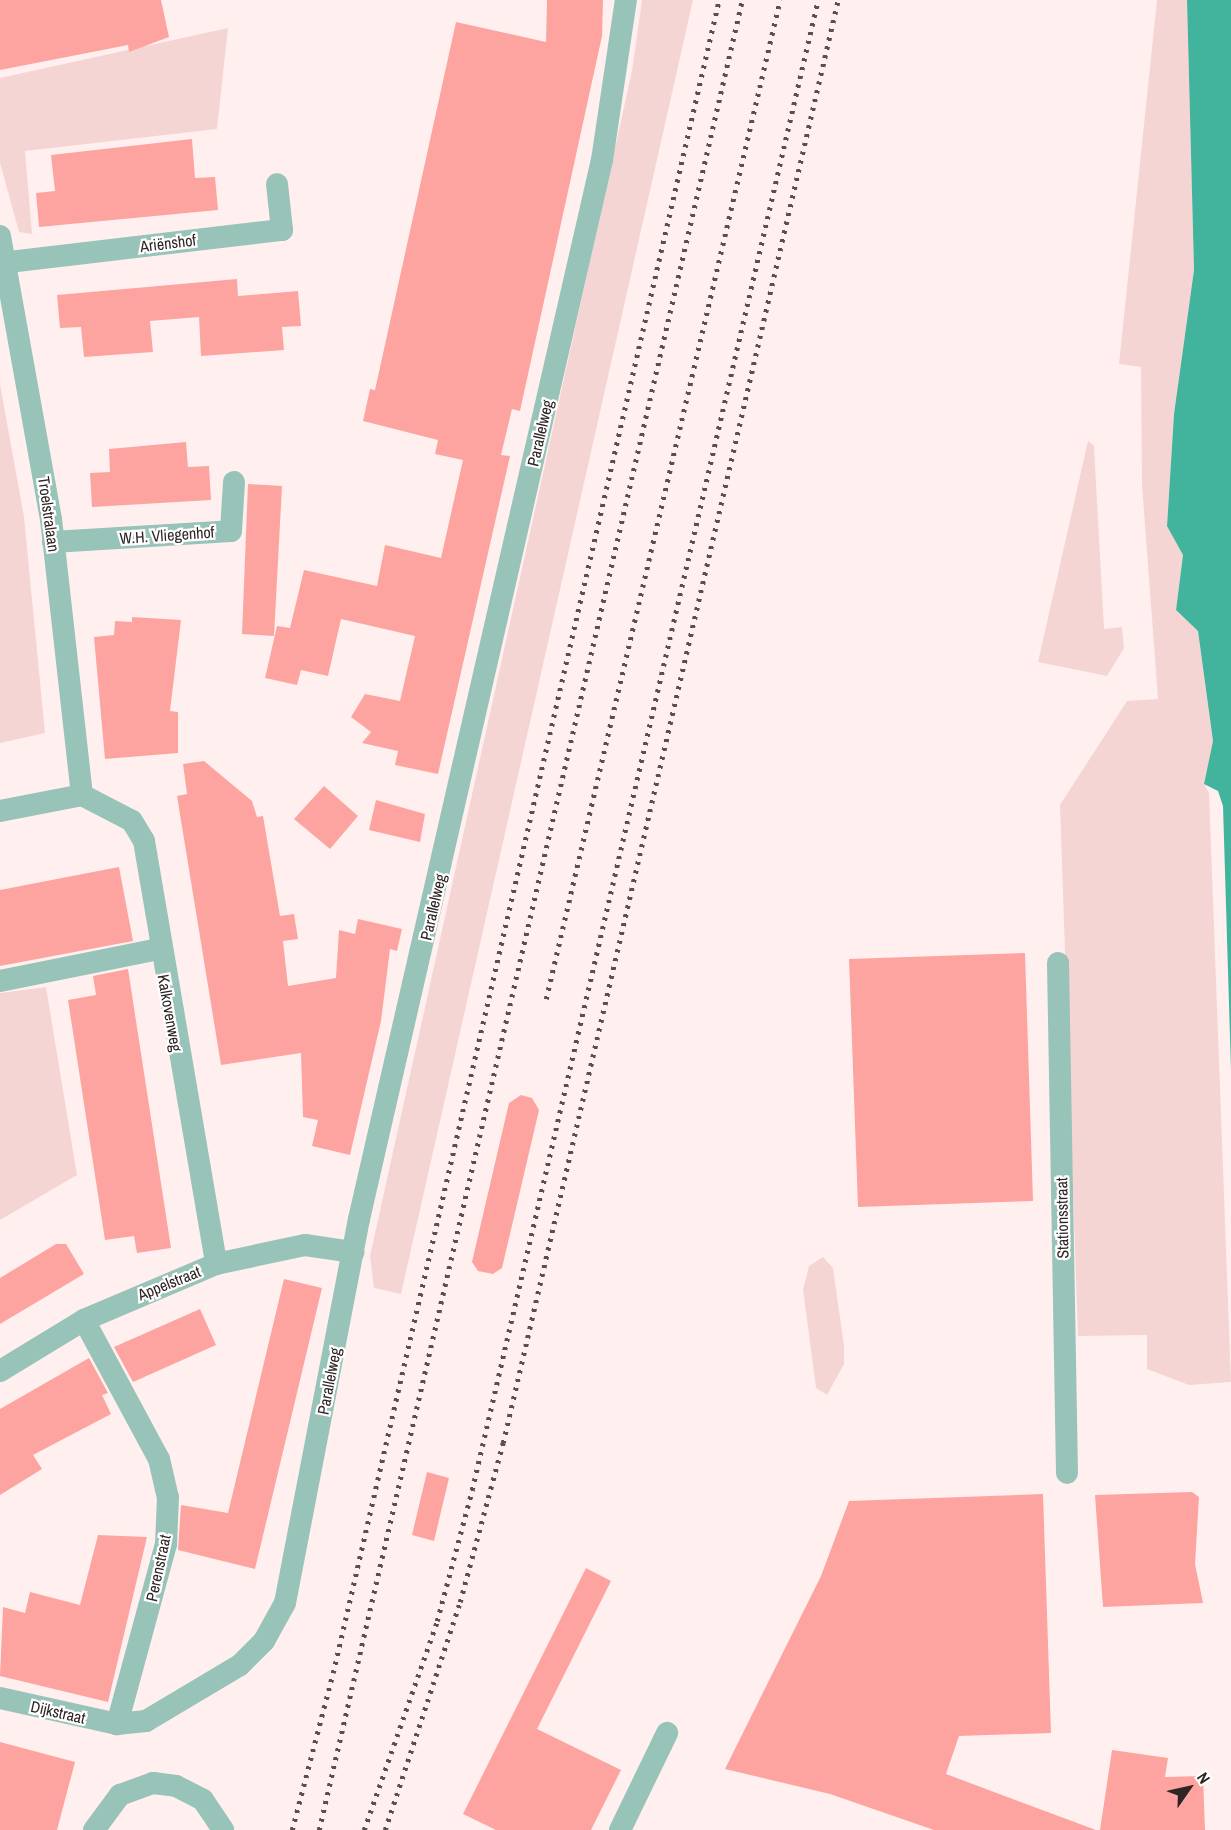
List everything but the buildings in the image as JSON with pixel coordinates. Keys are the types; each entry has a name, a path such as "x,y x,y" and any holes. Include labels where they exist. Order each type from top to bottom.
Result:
{"street":[{"name":"Parallelweg","path":"117,1724 146,1720 217,1682 264,1641 285,1603 353,1252 602,160 626,0"},
{"name":"Ariënshof","path":"4,263 282,230 277,184"},
{"name":"Troelstralaan","path":"0,236 53,542 82,795"},
{"name":"W.H. Vliegenhof","path":"53,542 231,531 234,482"},
{"path":"0,811 82,795"},
{"name":"Kalkovenweg","path":"82,795 132,821 144,841 159,949 216,1264"},
{"path":"0,981 159,949"},
{"name":"Stationsstraat","path":"1058,963 1068,1473"},
{"name":"Appelstraat","path":"0,1371 84,1320 216,1264 305,1245 353,1252"},
{"name":"Perenstraat","path":"84,1320 159,1459 168,1497 166,1544 117,1724"},
{"name":"Dijkstraat","path":"0,1698 117,1724"},
{"path":"620,1830 668,1733"},
{"path":"94,1830 120,1795 153,1783 195,1795 223,1830"}],"shaded area":[{"path":"642,0 693,0 401,1294 374,1288 370,1256 632,71"},
{"path":"1157,0 1187,0 1194,270 1174,414 1167,525 1183,555 1176,610 1198,631 1213,741 1204,784 1209,793 1231,1382 1189,1385 1147,1369 1147,1335 1078,1336 1060,805 1127,701 1158,699 1142,485 1141,367 1119,364"},
{"path":"1187,0 1231,0 1231,1070 1223,806 1218,791 1204,784 1213,741 1198,631 1176,610 1183,555 1167,526 1174,414 1194,270"},
{"path":"228,28 217,129 25,151 32,234 19,232 0,163 0,78"},
{"path":"0,384 24,517 45,733 0,743"},
{"path":"1088,441 1094,446 1104,629 1122,627 1124,648 1107,676 1038,662"},
{"path":"46,987 77,1175 0,1220 0,993"},
{"path":"823,1257 833,1268 844,1346 844,1364 827,1395 816,1388 803,1290 809,1266"}],"railway":[{"path":"292,1830 333,1673 719,0"},
{"path":"319,1830 742,0"},
{"path":"546,999 780,0"},
{"path":"364,1830 437,1621 472,1490 818,0"},
{"path":"385,1830 460,1602 503,1443 838,0"}]}
